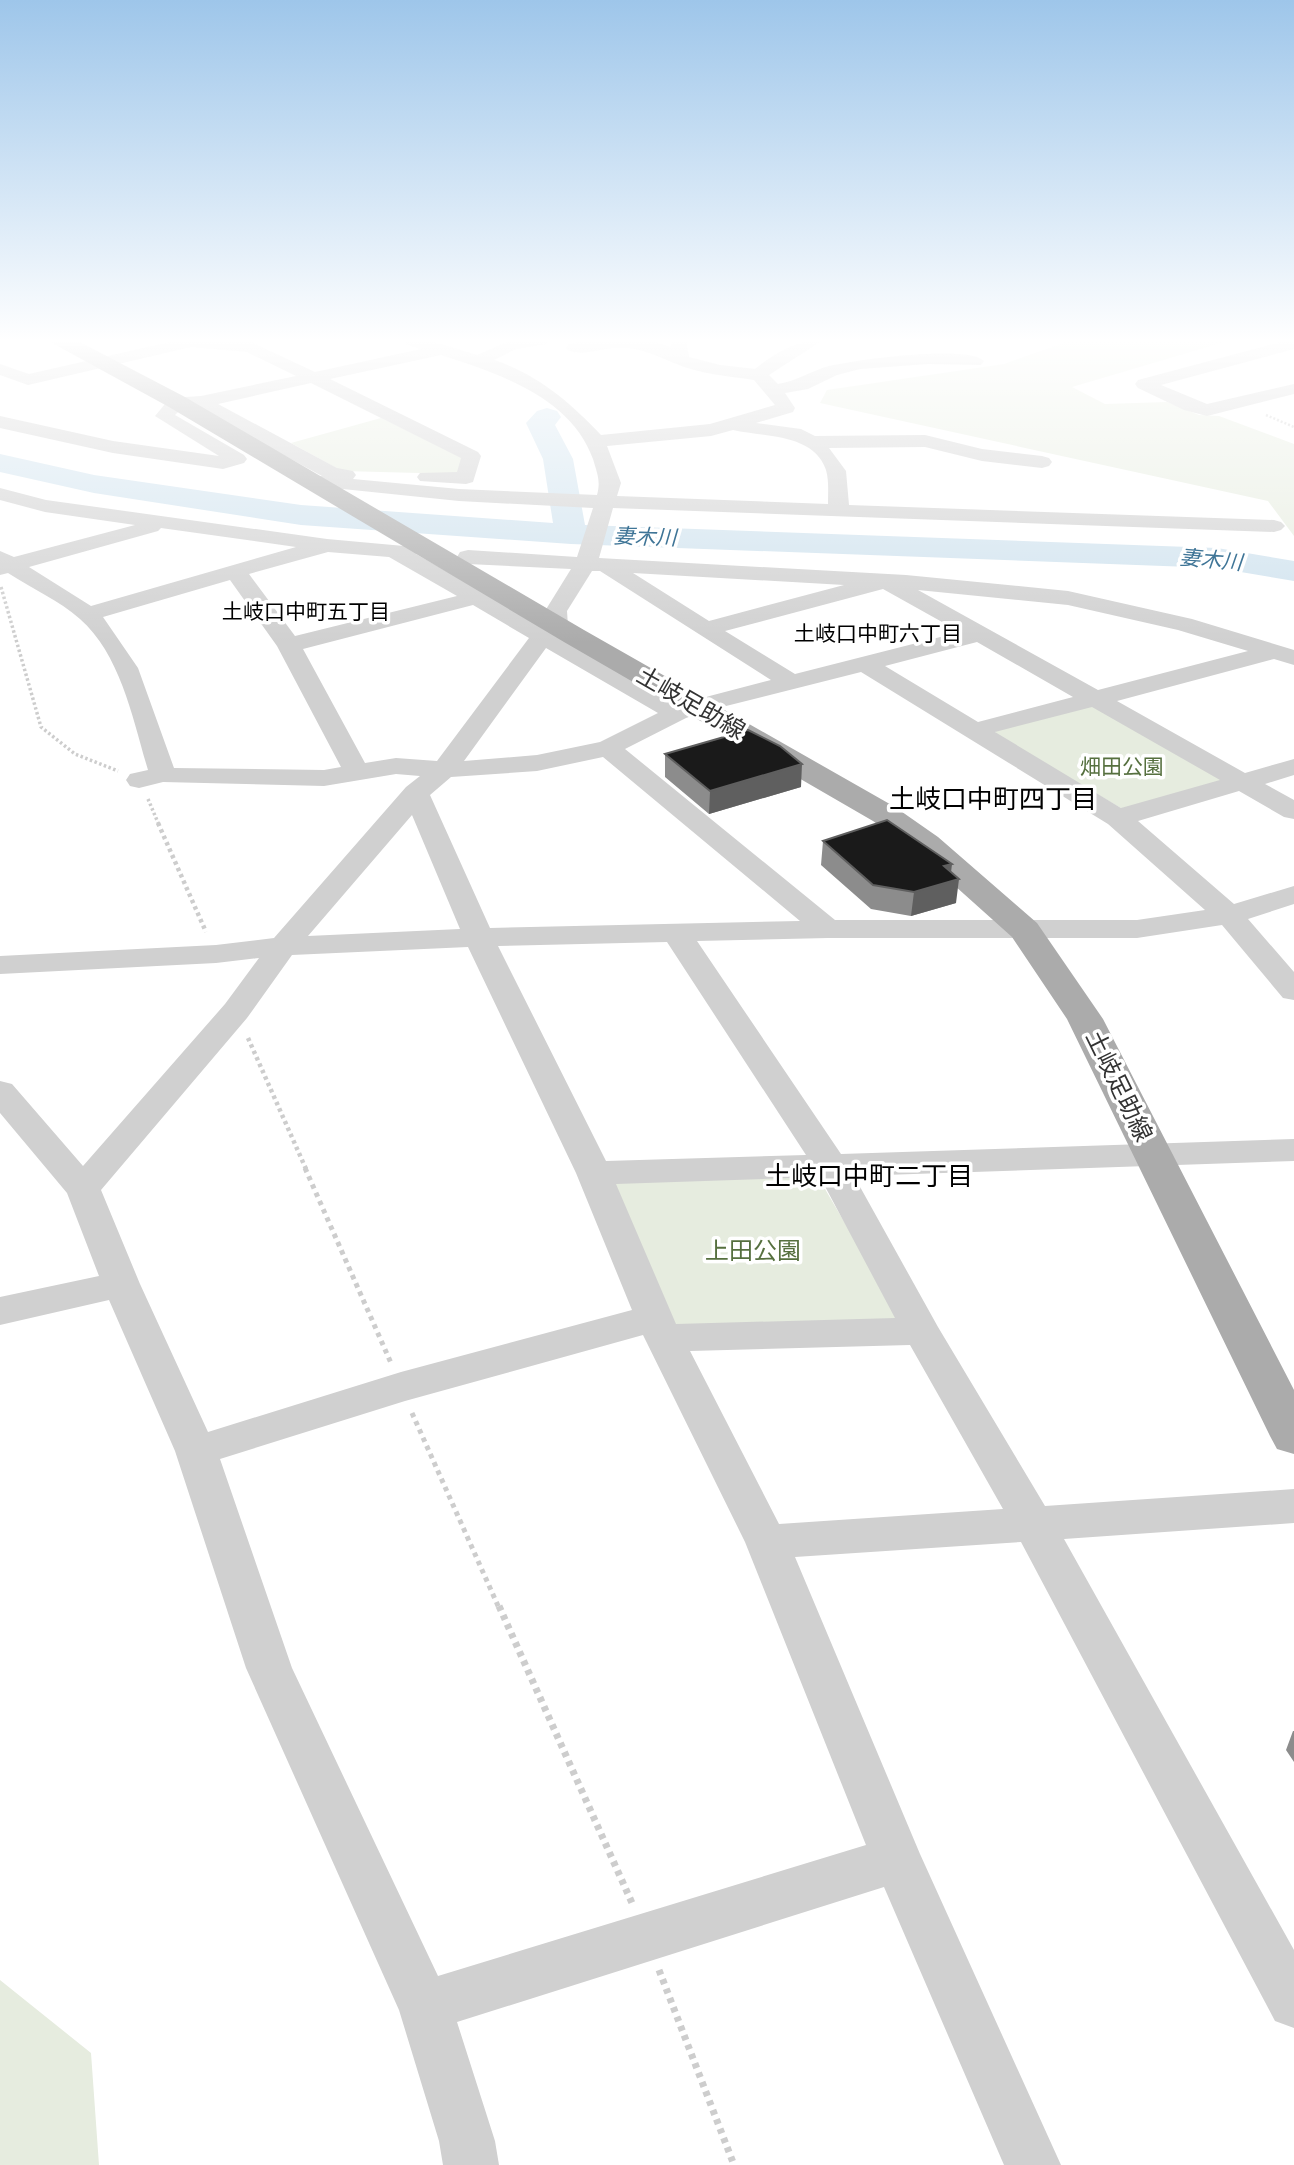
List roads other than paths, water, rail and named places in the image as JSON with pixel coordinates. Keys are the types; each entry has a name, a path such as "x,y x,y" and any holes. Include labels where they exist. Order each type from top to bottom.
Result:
{"main road":[{"name":"土岐足助線","path":"243,441 314,483 408,549 549,632 687,710 884,814 927,844 1025,930 1085,1018 1294,1436"}],"street":[{"path":"84,441 223,463 237,459 206,441"},
{"path":"273,441 333,474 466,478 471,456 441,441"},
{"path":"83,1189 236,1011 283,946 416,793 444,770 549,632 556,611 593,560 611,483 596,442 607,441"},
{"path":"810,442 921,441"},
{"path":"925,441 982,456 1042,462"},
{"path":"810,442 828,456 836,471 839,509"},
{"path":"314,483 605,505 839,509 1274,526"},
{"path":"0,494 46,506 327,545 408,549 475,598 549,632"},
{"path":"3,563 167,523"},
{"path":"88,614 327,545"},
{"path":"468,557 593,560 886,581 1068,598 1184,624 1286,654"},
{"path":"593,560 708,628 792,683"},
{"path":"3,563 88,614 104,629 132,682 151,777 324,778 396,766 444,770 537,763 608,748 687,710 982,635"},
{"path":"236,572 289,645 358,774"},
{"path":"708,628 886,581 1294,811"},
{"path":"289,645 475,598"},
{"path":"975,730 1286,654"},
{"path":"865,664 1118,818 1229,915 1294,991"},
{"path":"608,748 828,929"},
{"path":"1118,818 1294,766"},
{"path":"416,793 479,937 594,1173 659,1328 767,1542 897,1858 1033,2165"},
{"path":"0,965 216,954 283,946 479,937 828,929 1137,929 1229,915 1294,895"},
{"path":"677,934 832,1167 921,1331 1033,1523 1294,2002"},
{"path":"0,1091 83,1189 121,1284 196,1451 269,1668 425,2006 467,2141 471,2165"},
{"path":"594,1173 1294,1150"},
{"path":"0,1311 121,1284"},
{"path":"196,1451 401,1387 659,1328 921,1331"},
{"path":"767,1542 1294,1506"},
{"path":"425,2006 897,1858"}],"waterway":[{"path":"549,441 558,459 571,534"},
{"name":"妻木川","path":"0,463 94,484 301,515 571,534"},
{"name":"妻木川","path":"571,534 1217,558 1294,571"}],"district":[{"name":"土岐口中町五丁目","path":"306,612"},
{"name":"土岐口中町六丁目","path":"878,634"},
{"name":"土岐口中町四丁目","path":"993,799"},
{"name":"土岐口中町二丁目","path":"869,1176"}],"park label":[{"name":"畑田公園","path":"1122,767"},
{"name":"上田公園","path":"753,1251"}]}
